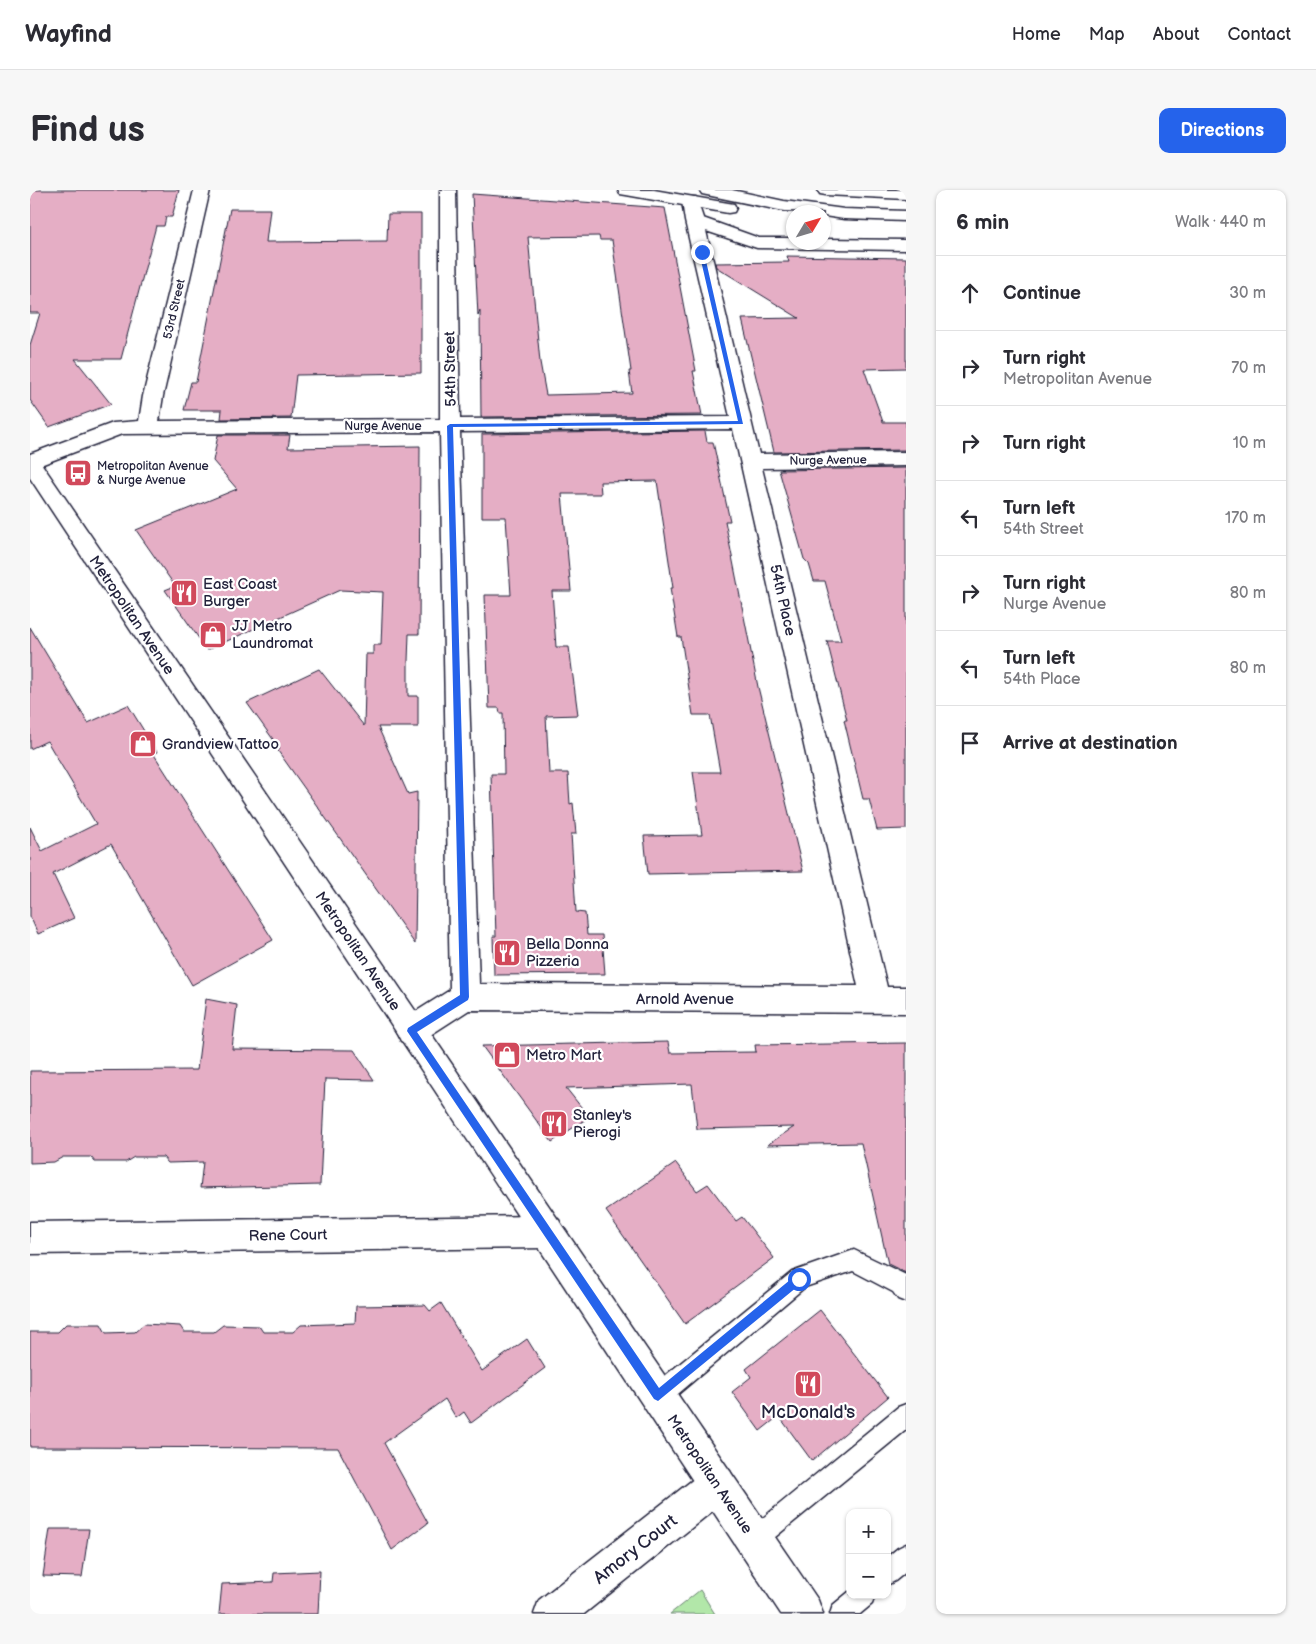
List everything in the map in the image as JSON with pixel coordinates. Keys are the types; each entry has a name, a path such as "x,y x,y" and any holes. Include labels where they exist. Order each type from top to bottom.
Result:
{"street":[{"name":"53rd Street","path":"148,428 153,396 202,190"},
{"name":"54th Street","path":"448,190 450,426 465,997"},
{"path":"626,190 786,219"},
{"path":"826,190 848,193 906,194"},
{"path":"697,204 784,206 844,214 906,216"},
{"path":"697,204 757,242 906,246"},
{"name":"54th Place","path":"697,204 741,423 876,1000"},
{"path":"831,226 906,230"},
{"name":"Nurge Avenue","path":"30,462 120,428 741,423"},
{"name":"Nurge Avenue","path":"750,461 906,459"},
{"name":"Metropolitan Avenue","path":"30,462 804,1614"},
{"path":"412,1031 465,997"},
{"name":"Arnold Avenue","path":"465,997 906,1000"},
{"name":"Rene Court","path":"30,1238 547,1232"},
{"name":"Amory Court","path":"553,1614 717,1484"}],"lane":[{"path":"658,1396 799,1279 854,1260 901,1284 906,1291"},
{"path":"754,1539 906,1414"},
{"path":"891,1569 906,1556"},
{"path":"842,1614 859,1599"}],"green space":[{"path":"700,1590 715,1614 670,1614"}],"building":[{"path":"30,190 179,190 172,217 166,217 164,226 156,226 121,359 75,359 111,404 49,427 30,400 30,345 40,313 30,313"},
{"path":"472,194 665,208 696,371 693,371 702,415 481,417 480,310 478,316","holes":["599,236 600,240 612,240 631,371 629,371 632,393 546,395 540,362 528,237"]},
{"path":"230,209 270,209 266,242 387,241 388,214 421,214 421,373 296,375 291,418 221,419 222,410 184,410 191,382 196,382"},
{"path":"787,256 906,258 906,368 864,369 883,422 906,422 906,450 774,452 742,319 799,318 716,267 715,263 789,262"},
{"path":"705,431 707,442 713,442 730,521 725,521 758,687 803,871 648,874 644,836 702,835 693,772 720,772 710,715 693,715 681,637 678,637 670,588 673,588 657,481 600,482 601,494 562,494 571,591 552,591 556,647 569,647 578,715 546,716 549,773 568,773 570,804 573,803 576,834 571,834 576,912 585,913 587,935 602,935 605,974 494,975 493,936 496,936 491,774 504,774 503,713 500,713 499,708 489,708 485,595 511,595 506,517 482,517 482,434"},
{"path":"218,435 290,435 288,448 420,446 419,634 409,634 408,661 408,696 418,696 418,727 378,727 408,794 417,792 415,944 278,751 280,749 247,703 319,669 364,726 366,654 373,654 373,645 381,645 383,592 340,590 207,650 165,590 175,586 136,530 237,489 213,461"},
{"path":"906,468 906,829 877,830 869,799 863,799 844,720 847,720 827,641 841,641 825,581 814,581 809,564 804,559 779,470"},
{"path":"30,627 88,723 128,705 157,752 153,753 273,940 192,985 111,844 53,874 74,918 38,934 30,916 30,827 42,851 96,824 47,741 30,749"},
{"path":"206,999 237,1005 232,1049 354,1050 374,1080 325,1079 320,1185 200,1188 203,1162 168,1163 163,1157 134,1157 126,1162 95,1162 91,1157 63,1157 54,1162 30,1163 30,1071 197,1070"},
{"path":"668,1042 670,1053 756,1052 755,1045 906,1043 906,1273 888,1264 861,1143 767,1145 794,1127 697,1129 692,1084 566,1088 589,1117 552,1142 482,1046"},
{"path":"676,1163 697,1191 708,1184 736,1221 742,1217 774,1258 685,1324 606,1211"},
{"path":"441,1303 482,1371 527,1339 545,1368 471,1423 464,1412 456,1418 445,1399 384,1443 428,1523 392,1550 338,1448 30,1447 30,1332 58,1332 66,1324 101,1324 106,1333 135,1332 144,1324 180,1326 184,1332 214,1332 223,1325 259,1326 263,1332 293,1332 301,1325 355,1323 356,1306 425,1305 430,1311"},
{"path":"820,1310 888,1397 812,1461 779,1416 760,1431 732,1392 751,1377 746,1369"},
{"path":"50,1529 89,1529 82,1577 43,1576"},
{"path":"320,1571 318,1614 219,1614 222,1584 273,1582 274,1573"}],"place":[{"name":"Metropolitan Avenue & Nurge Avenue","path":"78,473"},
{"name":"East Coast Burger","path":"184,593"},
{"name":"JJ Metro Laundromat","path":"213,635"},
{"name":"Grandview Tattoo","path":"143,744"},
{"name":"Bella Donna Pizzeria","path":"507,953"},
{"name":"Metro Mart","path":"507,1055"},
{"name":"Stanley's Pierogi","path":"554,1124"},
{"name":"McDonald's","path":"808,1384"}],"route":[{"path":"702,252 741,423 450,426 465,997 412,1031 658,1396 799,1279"}]}
